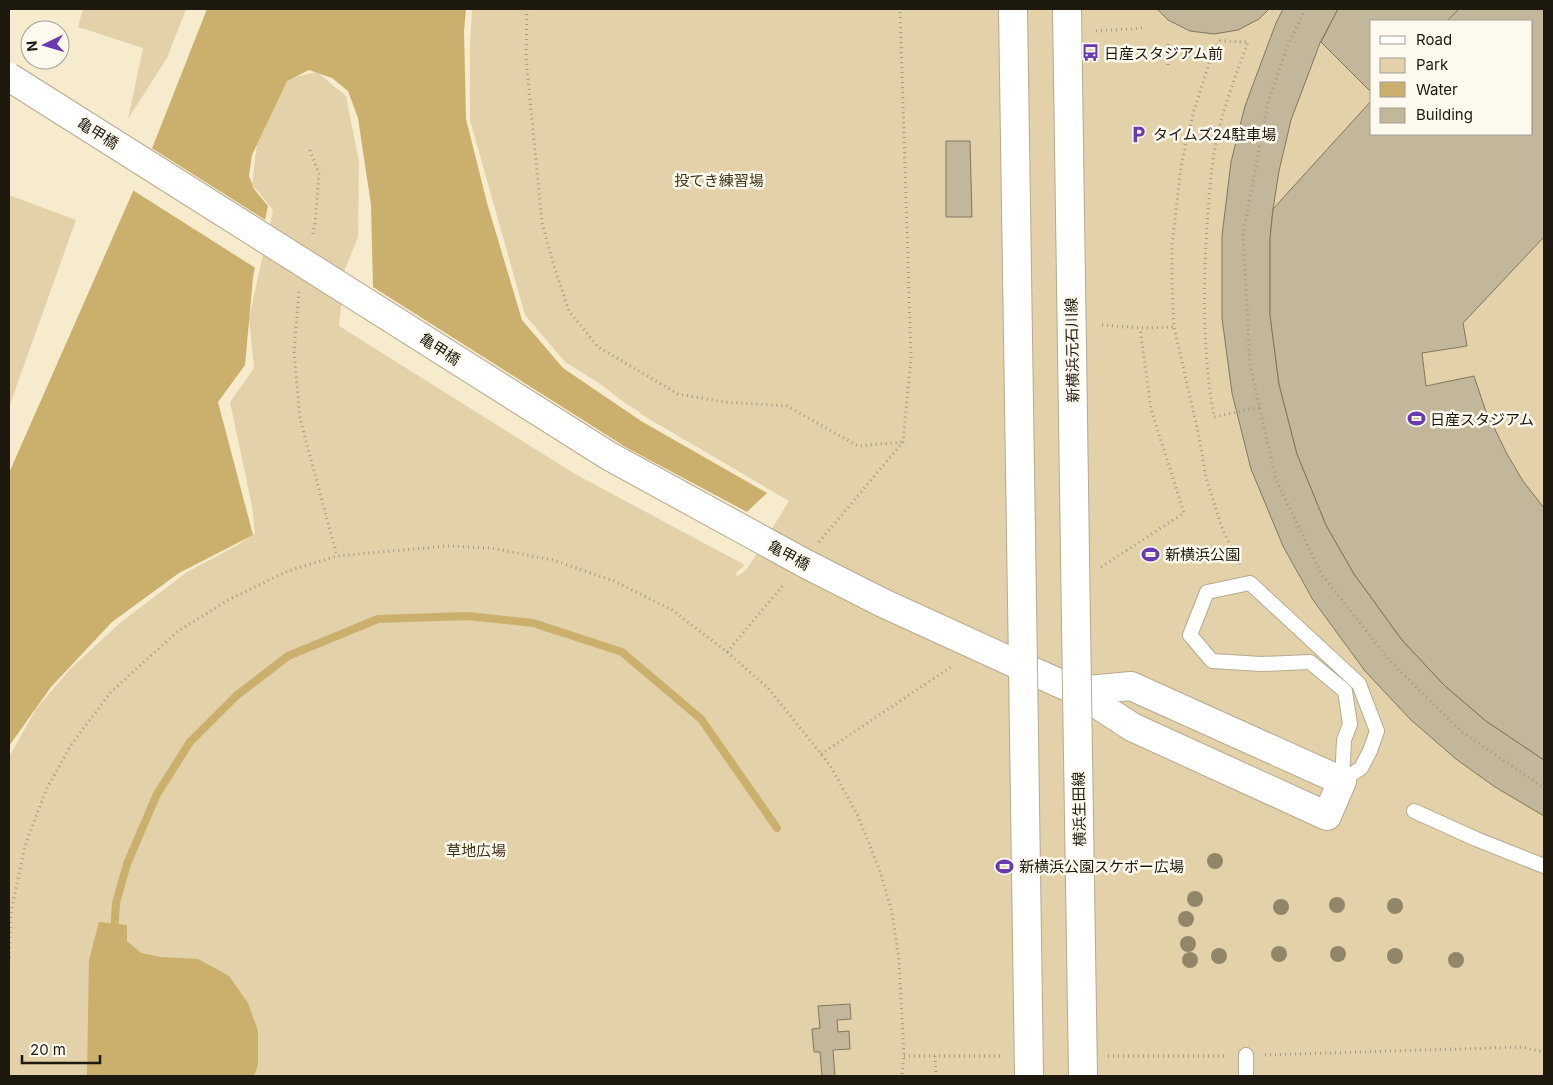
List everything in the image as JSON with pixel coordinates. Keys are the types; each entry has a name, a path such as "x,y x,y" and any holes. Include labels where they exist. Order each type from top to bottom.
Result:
{"main road":[{"path":"1013,9 1029,1076"},
{"name":"新横浜元石川線","path":"1067,9 1077,691"},
{"name":"亀甲橋","path":"9,77 609,456 798,560 1023,667"},
{"path":"1023,667 1077,691 1132,727 1327,816 1342,781 1131,686 1077,691"},
{"name":"横浜生田線","path":"1077,691 1082,1076"}],"lane":[{"path":"1250,583 1359,684 1377,731 1370,751 1361,768 1342,781 1344,740 1350,724 1345,691 1310,662 1260,664 1212,661 1190,634 1207,592 1250,583"},
{"path":"1414,811 1476,839 1544,866"},
{"path":"1246,1055 1246,1076"}],"path":[{"path":"527,9 526,58 542,223 569,311 598,347 678,394 724,402 787,406 858,446 903,442 911,358 900,9"},
{"path":"1305,9 1286,50 1268,102 1243,234 1250,365 1276,480 1322,575 1390,661 1462,732 1544,788"},
{"path":"1096,31 1142,28"},
{"path":"1250,583 1223,531 1206,478 1198,432 1174,327 1172,245 1181,166 1192,117 1212,54 1220,41 1248,42 1232,84 1218,134 1209,197 1204,302 1210,392 1214,417 1260,407"},
{"path":"1168,44 1168,65"},
{"path":"310,150 319,174 315,224 311,243"},
{"path":"300,288 294,351 300,419 336,556"},
{"path":"1102,325 1140,328 1174,327"},
{"path":"1140,328 1151,409 1184,512"},
{"path":"9,963 11,912 25,846 46,790 71,745 111,692 178,632 223,604 288,572 336,556 447,546 491,548 553,560 614,581 672,610 727,652 768,688 830,765 858,816 880,871 892,912 899,960 904,1056 902,1076"},
{"path":"935,1056 936,1076"}],"green space":[{"path":"83,9 186,9 167,58 128,119 143,48 78,27"},
{"name":"新横浜公園","path":"472,9 1544,9 1544,1076 9,1076 9,757 36,709 70,669 121,622 187,572 236,546 255,533 252,506 230,402 254,368 249,318 273,210 252,184 257,144 283,80 317,72 346,96 359,162 358,237 345,269 339,326 575,474 745,565 735,574 738,576 747,569 789,501 639,413 641,413 599,383 565,362 525,315 470,120"},
{"path":"9,195 76,220 9,407"}],"water":[{"path":"207,9 466,9 464,31 466,119 487,203 522,320 563,368 641,421 767,493 747,512 627,448 373,287 371,205 358,118 348,91 332,78 309,70 287,81 252,155 249,176 254,189 268,206 253,277 245,365 218,402 253,535 179,573 112,622 51,687 9,746 9,473 153,146"},
{"path":"99,922 127,925 127,941 141,953 161,957 198,959 229,976 248,1003 258,1031 258,1065 254,1076 87,1076 89,960"}],"pier":[{"path":"150,147 267,221 257,269 131,189"},
{"path":"371,287 625,447 750,514 746,514 625,450"}],"building":[{"path":"1157,9 1269,9 1259,19 1238,30 1214,34 1190,31 1168,20"},
{"path":"1283,9 1338,9 1320,43 1291,120 1279,171 1270,239 1270,315 1279,384 1297,454 1326,525 1354,574 1402,640 1444,685 1486,721 1544,760 1544,816 1495,787 1456,759 1411,720 1365,671 1313,600 1283,546 1251,469 1232,393 1222,318 1222,236 1231,162 1245,106"},
{"path":"1338,9 1459,9 1448,20 1370,20 1370,91 1321,42"},
{"name":"日産スタジアム","path":"1459,9 1544,9 1544,237 1463,323 1467,346 1422,353 1426,386 1474,376 1485,409 1507,454 1523,481 1544,508 1544,760 1486,721 1444,685 1402,640 1354,574 1326,525 1297,454 1279,384 1270,315 1270,239 1273,209 1370,102 1370,135 1533,135 1533,20 1448,20"},
{"path":"946,141 970,141 972,217 946,217"},
{"path":"850,1004 851,1019 837,1020 838,1032 849,1031 850,1049 833,1050 835,1076 822,1076 820,1052 814,1052 812,1029 820,1028 818,1006"}],"waterway":[{"path":"114,934 116,903 127,864 157,794 190,742 236,696 288,656 378,619 467,616 533,623 622,652 701,719 777,828"}],"place":[{"name":"日産スタジアム前","path":"1090,53"},
{"name":"タイムズ24駐車場","path":"1139,134"},
{"name":"日産スタジアム","path":"1416,419"},
{"name":"新横浜公園","path":"1151,554"},
{"name":"新横浜公園スケボー広場","path":"1005,866"}],"park label":[{"name":"投てき練習場","path":"719,180"},
{"name":"草地広場","path":"476,850"}]}
